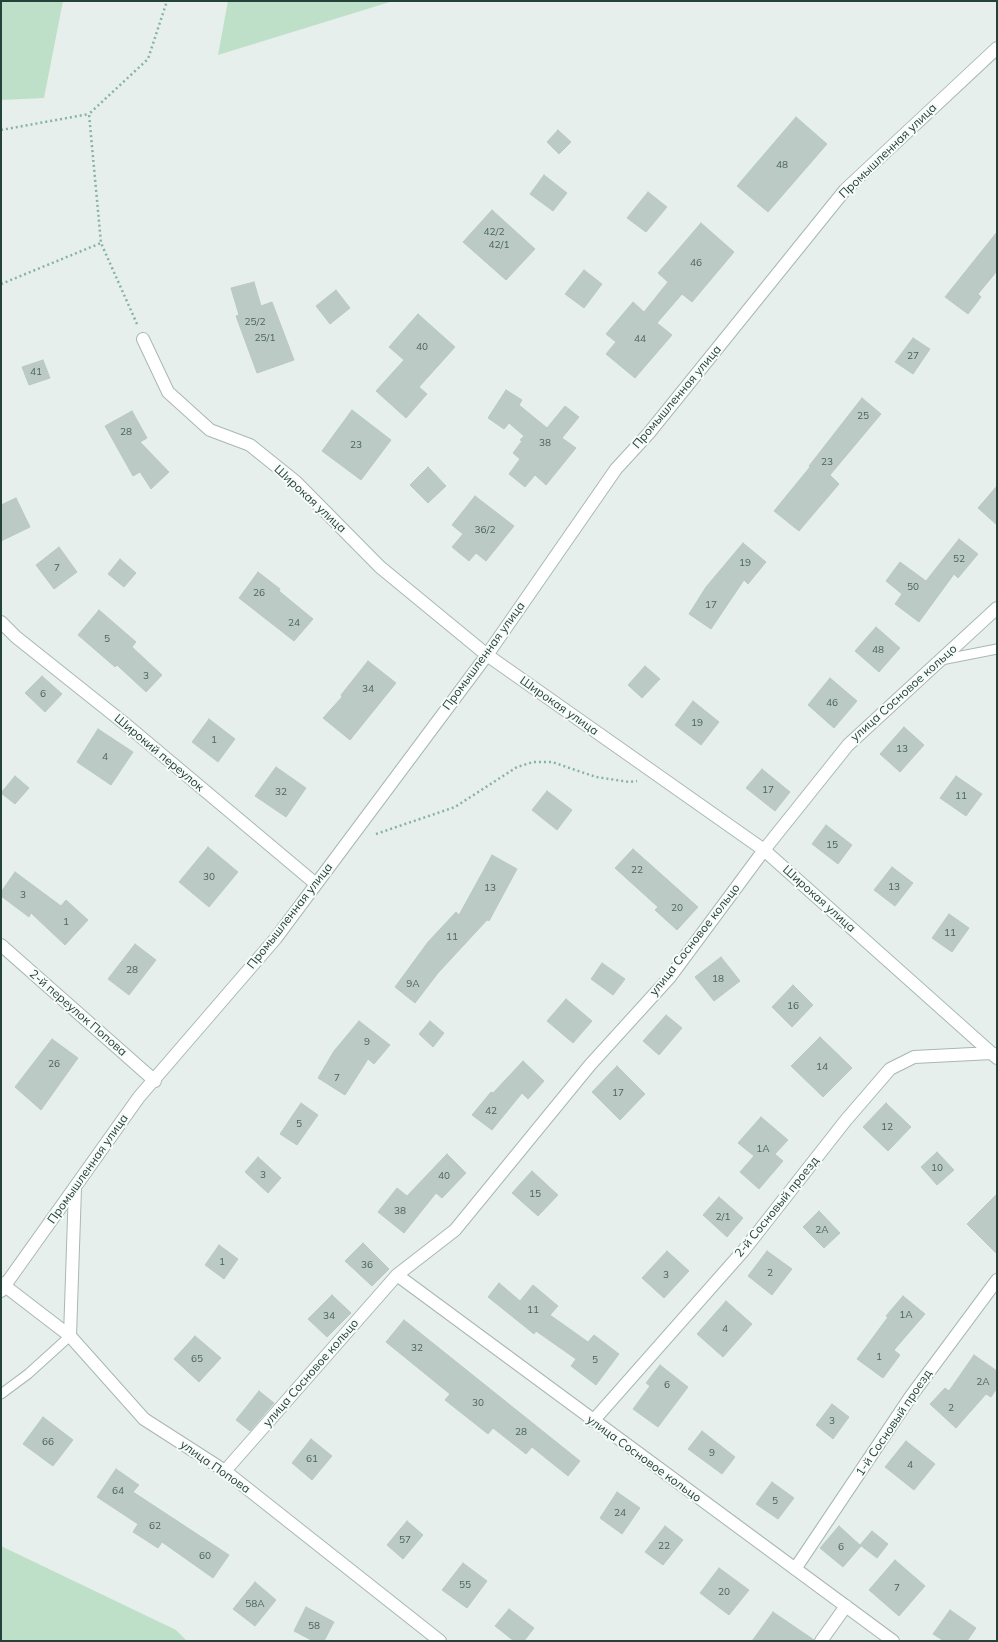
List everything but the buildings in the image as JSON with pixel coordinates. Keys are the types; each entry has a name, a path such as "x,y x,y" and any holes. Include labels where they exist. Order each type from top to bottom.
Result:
{"street":[{"name":"Промышленная улица","path":"2,1287 139,1097 155,1081 276,938 487,655 616,469 654,427 845,190 997,48"},
{"name":"Широкая улица","path":"144,339 168,392 210,430 250,445 296,482 380,567 487,655 764,850 994,1056"},
{"name":"улица Сосновое кольцо","path":"225,1471 397,1275 455,1230 590,1065 670,977 764,850 848,745 997,608"},
{"name":"Широкий переулок","path":"1,622 16,637 129,727 316,884"},
{"name":"2-й переулок Попова","path":"1,945 155,1081"},
{"name":"2-й Сосновый проезд","path":"593,1421 744,1250 846,1120 890,1069 914,1057 994,1056"},
{"path":"70,1336 74,1188"},
{"name":"улица Сосновое кольцо","path":"397,1275 893,1641"},
{"name":"1-й Сосновый проезд","path":"795,1569 911,1396 997,1280"},
{"name":"улица Попова","path":"2,1287 70,1336 144,1419 225,1471 440,1641"},
{"path":"821,1641 846,1606"}],"lane":[{"path":"941,660 997,649"},
{"path":"1,1394 28,1374 70,1336"}],"path":[{"path":"1,130 89,114 148,59 167,1"},
{"path":"89,114 102,243 144,339"},
{"path":"1,284 102,243"},
{"path":"375,834 455,807 517,768 533,762 552,762 596,777 629,782 658,775"}],"green space":[{"path":"1,1 63,1 44,98 1,100"},
{"path":"228,1 393,1 218,55"},
{"path":"1,1546 176,1630 187,1641 1,1641"}]}
